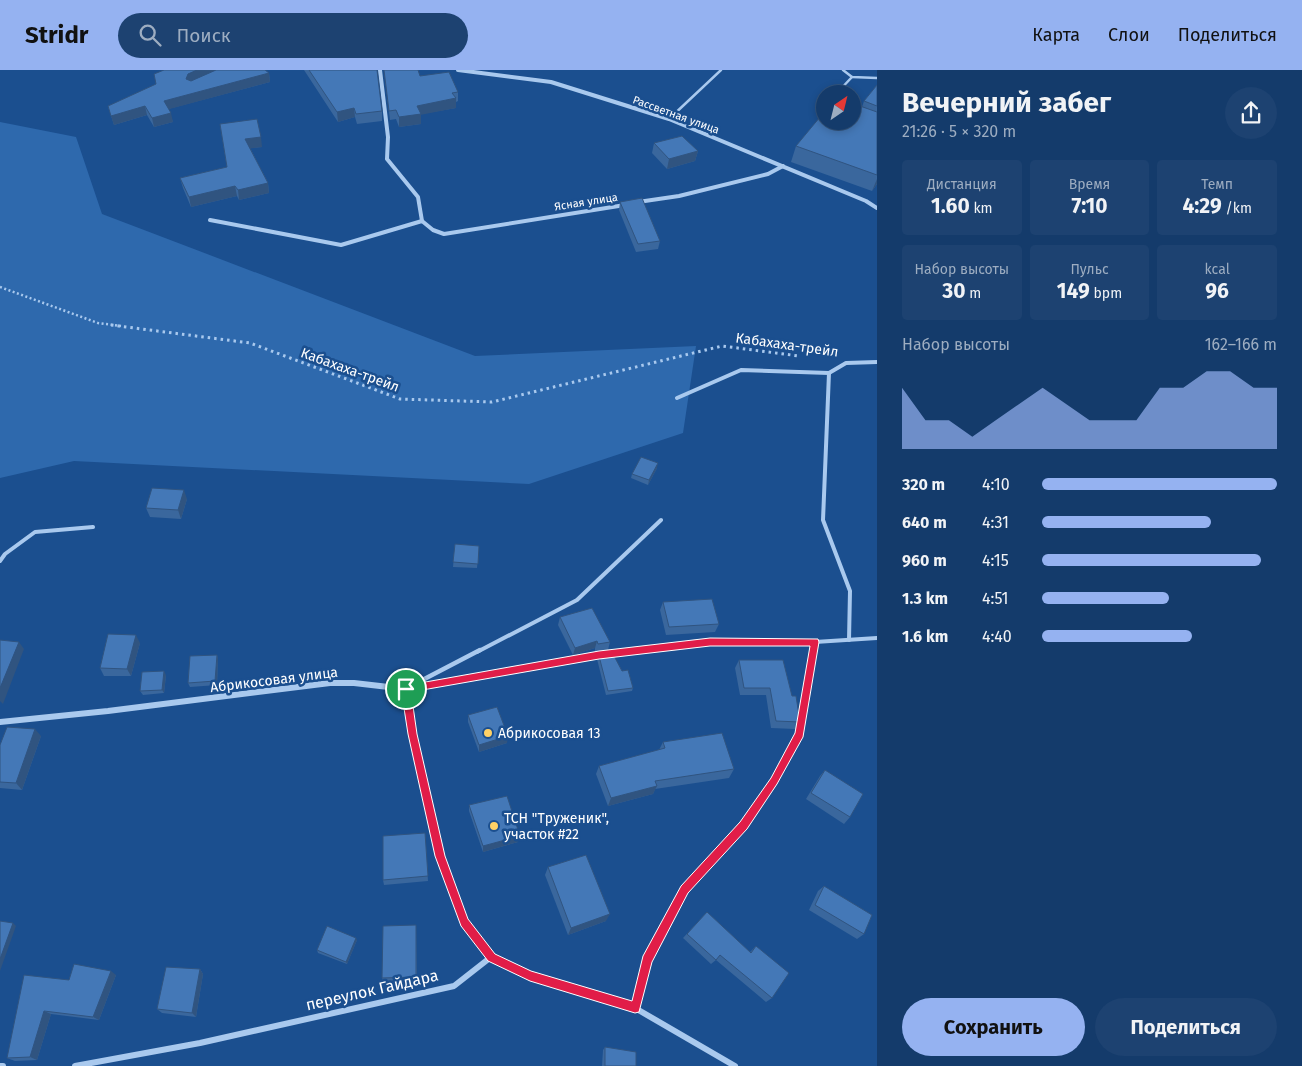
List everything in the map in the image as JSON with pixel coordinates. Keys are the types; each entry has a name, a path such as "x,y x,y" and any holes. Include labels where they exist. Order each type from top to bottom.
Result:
{"street":[{"path":"210,220 342,245 422,221 418,197 388,158 388,137 380,70"},
{"name":"Рассветная улица","path":"458,70 551,82 669,119 866,201 877,208"},
{"name":"Ясная улица","path":"422,221 433,230 444,234 679,196 768,174 783,166"},
{"name":"Абрикосовая улица","path":"0,722 108,711 330,683 354,683 406,689"},
{"path":"406,689 412,734 440,856 464,922 492,957 530,976 635,1008 735,1066"},
{"name":"переулок Гайдара","path":"75,1066 200,1043 454,986 492,957"}],"lane":[{"path":"669,119 720,70"},
{"path":"843,70 852,77 877,78"},
{"path":"844,85 852,77"},
{"path":"677,398 741,370 829,373 846,363 877,362"},
{"path":"829,373 823,520 850,591 849,640"},
{"path":"406,689 576,600 661,520"},
{"path":"0,561 5,554 35,532 93,526"},
{"name":"Абрикосовая улица","path":"406,689 599,655 710,642 815,642 877,638"},
{"path":"635,1008 647,960 685,890 743,826 774,781 800,734 815,642"}],"path":[{"name":"Кабахаха-трейл","path":"0,287 98,323 250,343 400,399 492,402 722,346 808,358"}],"shaded area":[{"path":"0,122 76,137 102,214 475,356 696,346 683,433 529,484 74,461 0,478"}],"building":[{"path":"164,70 197,70 188,74 186,79 191,81 216,70 265,70 269,73 164,101 171,113 152,118 145,106 111,116 108,106 156,84 154,74"},
{"path":"309,70 377,70 382,111 356,114 354,108 337,112"},
{"path":"384,70 418,70 420,76 449,72 458,92 452,93 456,98 417,106 421,114 399,117 396,110 389,111"},
{"path":"877,85 877,106 864,101"},
{"path":"861,106 877,112 877,175 796,146 816,122 816,130 861,130"},
{"path":"257,119 261,137 245,139 268,183 238,190 235,186 189,197 180,178 227,167 220,124"},
{"path":"682,136 698,151 669,159 654,143"},
{"path":"642,198 660,241 638,244 620,202"},
{"path":"641,457 658,463 649,480 632,474"},
{"path":"152,488 184,490 178,510 146,508"},
{"path":"455,544 479,546 478,564 453,562"},
{"path":"712,599 719,624 669,627 663,602"},
{"path":"592,608 610,642 598,644 597,641 575,648 560,617"},
{"path":"108,634 136,635 127,669 100,668"},
{"path":"0,640 19,642 0,688"},
{"path":"613,654 622,671 628,670 633,688 608,691 599,656"},
{"path":"217,655 215,681 188,683 190,656"},
{"path":"739,660 783,660 792,696 796,696 800,722 776,721 770,688 744,688"},
{"path":"164,671 162,690 140,691 142,672"},
{"name":"Абрикосовая 13","path":"497,707 508,736 479,745 468,715"},
{"path":"7,727 35,729 16,783 0,782 0,745"},
{"path":"722,733 734,769 655,781 657,786 611,798 599,766 665,748 663,742"},
{"path":"825,770 863,794 850,817 811,793"},
{"name":"ТСН \"Труженик\", участок #22","path":"507,796 520,836 483,846 469,805"},
{"path":"425,833 428,876 383,880 383,836"},
{"path":"586,855 610,914 571,928 548,867"},
{"path":"824,886 872,915 864,934 815,905"},
{"path":"707,912 751,953 756,946 789,973 772,998 720,955 716,960 687,934"},
{"path":"0,921 13,923 0,959"},
{"path":"416,925 416,977 382,978 383,926"},
{"path":"327,926 356,938 346,962 317,950"},
{"path":"74,964 111,971 93,1017 44,1011 30,1057 7,1058 24,975 69,980"},
{"path":"166,967 200,969 192,1013 157,1009"},
{"path":"605,1047 636,1052 636,1066 605,1066"}],"place":[{"name":"Абрикосовая 13","path":"488,733"},
{"name":"ТСН \"Труженик\", участок #22","path":"494,826"}],"route":[{"path":"710,642 815,642 800,734 774,781 743,826 685,890 647,960 635,1008 530,976 492,957 464,922 440,856 412,734 406,689 599,655 710,642"}]}
